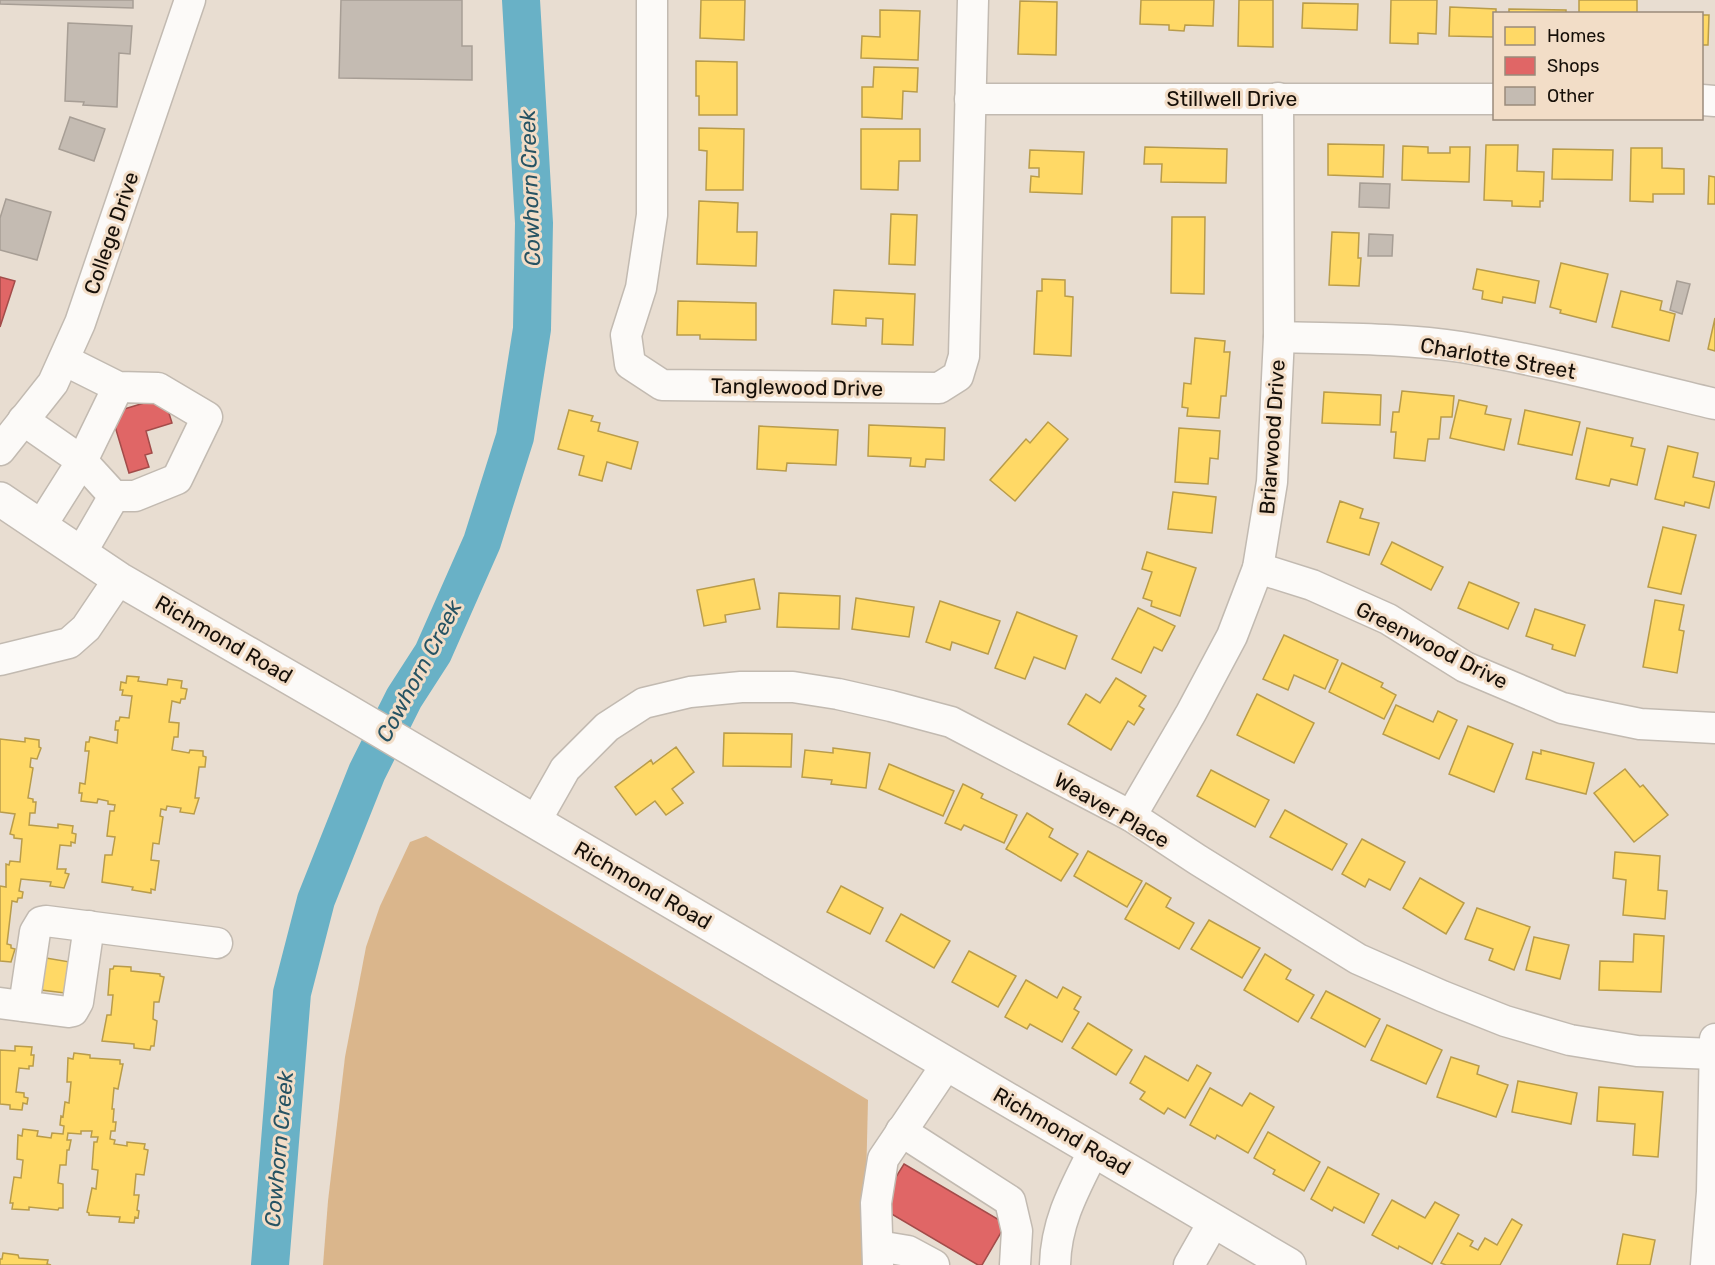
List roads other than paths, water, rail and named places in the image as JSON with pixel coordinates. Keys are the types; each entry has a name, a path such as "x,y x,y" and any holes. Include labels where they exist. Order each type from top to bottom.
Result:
{"main road":[{"name":"Richmond Road","path":"0,499 119,579 1289,1265"}],"street":[{"name":"College Drive","path":"0,450 53,382 64,360 80,322 190,0"},
{"name":"Tanglewood Drive","path":"652,0 652,215 641,288 626,335 630,364 662,386 939,388 958,376 964,356 973,0"},
{"name":"Briarwood Drive","path":"1131,816 1191,713 1232,636 1258,568 1272,482 1279,338 1278,98"},
{"name":"Stillwell Drive","path":"970,99 1493,99"},
{"name":"Charlotte Street","path":"1279,338 1383,340 1459,347 1531,361 1715,404"},
{"path":"23,420 82,461 114,496 135,496 177,478 207,417 158,387 118,387 64,360"},
{"path":"41,526 82,461 118,387"},
{"path":"81,553 114,496"},
{"name":"Greenwood Drive","path":"1258,568 1312,585 1388,619 1465,667 1562,708 1640,724 1715,728"},
{"path":"0,660 69,643 86,628 119,579"},
{"name":"Weaver Place","path":"536,822 565,770 607,727 644,703 690,692 741,687 793,687 838,694 891,705 951,722 1131,816 1358,959 1453,1000 1505,1021 1570,1040 1637,1051 1714,1054"},
{"path":"89,926 76,1007 68,1012 12,1004 37,927 46,921 89,926 217,943"},
{"path":"1706,1265 1712,1192 1715,1039"},
{"path":"934,1265 908,1251 878,1256 876,1203 883,1159 947,1064"},
{"path":"901,1131 1010,1201 1017,1231 1015,1265"},
{"path":"1055,1265 1055,1254 1065,1209 1094,1150"},
{"path":"1189,1265 1214,1221"}],"waterway":[{"name":"Cowhorn Creek","path":"270,1265 292,993 316,900 367,772 404,698 433,653 482,542 515,437 532,329 534,223 521,0"}]}
